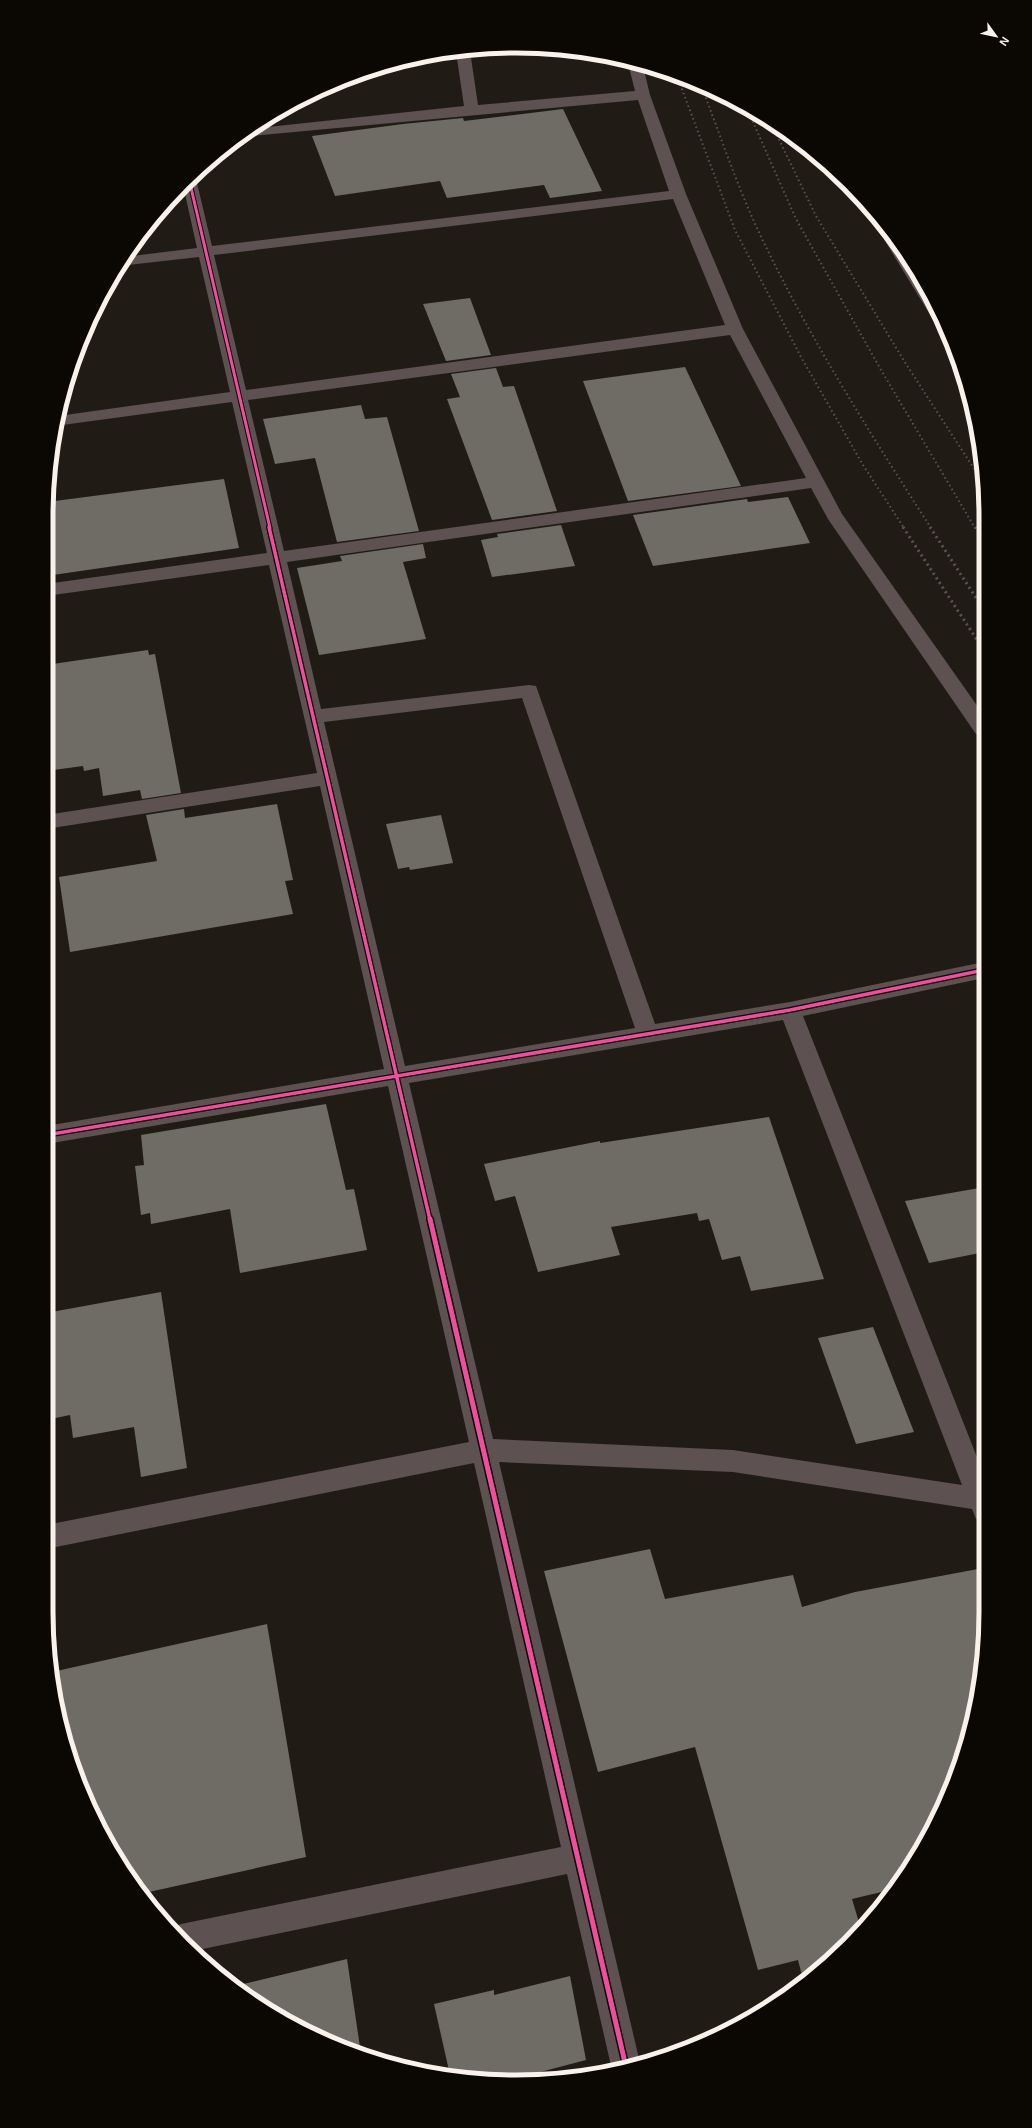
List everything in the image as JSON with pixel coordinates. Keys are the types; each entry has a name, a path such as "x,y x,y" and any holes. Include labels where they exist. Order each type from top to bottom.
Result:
{"street":[{"path":"464,56 472,110"},
{"path":"637,69 643,95 678,194 735,330 834,515 979,723"},
{"path":"257,133 472,110 643,95"},
{"path":"191,187 625,2062"},
{"path":"130,261 678,194"},
{"path":"63,420 735,330"},
{"path":"53,589 817,482"},
{"path":"313,717 529,691 648,1034"},
{"path":"53,821 328,778"},
{"path":"53,1134 790,1010 979,971"},
{"path":"790,1010 979,1491"},
{"path":"53,1536 483,1450 733,1461 979,1503"},
{"path":"188,1938 578,1858"}],"building":[{"path":"563,109 602,191 550,198 544,185 447,198 440,181 335,196 312,136 403,124 463,118 464,121"},
{"path":"470,298 491,355 446,361 423,304"},
{"path":"685,367 741,486 628,501 583,381"},
{"path":"496,368 503,387 514,386 557,511 492,520 447,399 460,397 451,374"},
{"path":"361,405 365,419 387,417 419,531 337,542 315,458 275,464 263,419"},
{"path":"224,479 239,548 53,575 53,501"},
{"path":"788,497 810,543 653,566 633,515 747,499 748,502"},
{"path":"561,525 575,566 492,577 481,540 498,537 497,534"},
{"path":"423,544 426,558 403,562 426,639 319,655 297,568 342,561 340,556"},
{"path":"148,650 149,655 155,654 181,793 142,799 140,790 103,796 99,768 84,771 83,766 53,770 53,664"},
{"path":"277,804 293,880 285,881 293,914 70,952 59,877 157,861 146,815 184,809 185,818"},
{"path":"441,815 453,863 410,870 409,867 398,869 386,824"},
{"path":"326,1104 346,1190 354,1189 367,1250 240,1273 230,1209 151,1224 150,1213 141,1215 135,1166 144,1165 141,1135"},
{"path":"769,1117 824,1279 751,1291 740,1256 722,1260 709,1219 699,1221 697,1213 611,1227 620,1255 538,1272 515,1196 495,1201 484,1164 600,1141 600,1143"},
{"path":"979,1188 979,1253 929,1263 905,1201"},
{"path":"161,1292 187,1468 141,1477 134,1427 73,1438 70,1415 53,1419 53,1312"},
{"path":"873,1327 914,1432 856,1444 818,1338"},
{"path":"650,1549 665,1599 793,1575 802,1607 855,1592 978,1569 979,1612 975,1672 963,1732 944,1789 917,1844 885,1891 852,1899 859,1922 821,1960 802,1976 798,1960 758,1970 695,1747 598,1772 544,1571"},
{"path":"267,1624 306,1857 148,1892 115,1844 88,1789 69,1732 57,1671"},
{"path":"347,1959 360,2048 339,2040 284,2013 242,1984"},
{"path":"570,1976 586,2060 531,2075 486,2074 449,2070 434,2004 494,1990 494,1995"}],"railway":[{"path":"680,83 735,230 801,357 863,465 904,528"},
{"path":"704,93 727,156 756,226 795,304 838,380 931,528"},
{"path":"751,117 796,219 881,370 975,528"},
{"path":"776,133 816,216 906,364 977,473"},
{"path":"903,527 979,643"},
{"path":"930,527 979,602"},
{"path":"975,527 979,534"}],"cycle path":[{"path":"191,187 625,2062"},
{"path":"53,1134 790,1010 979,971"}]}
